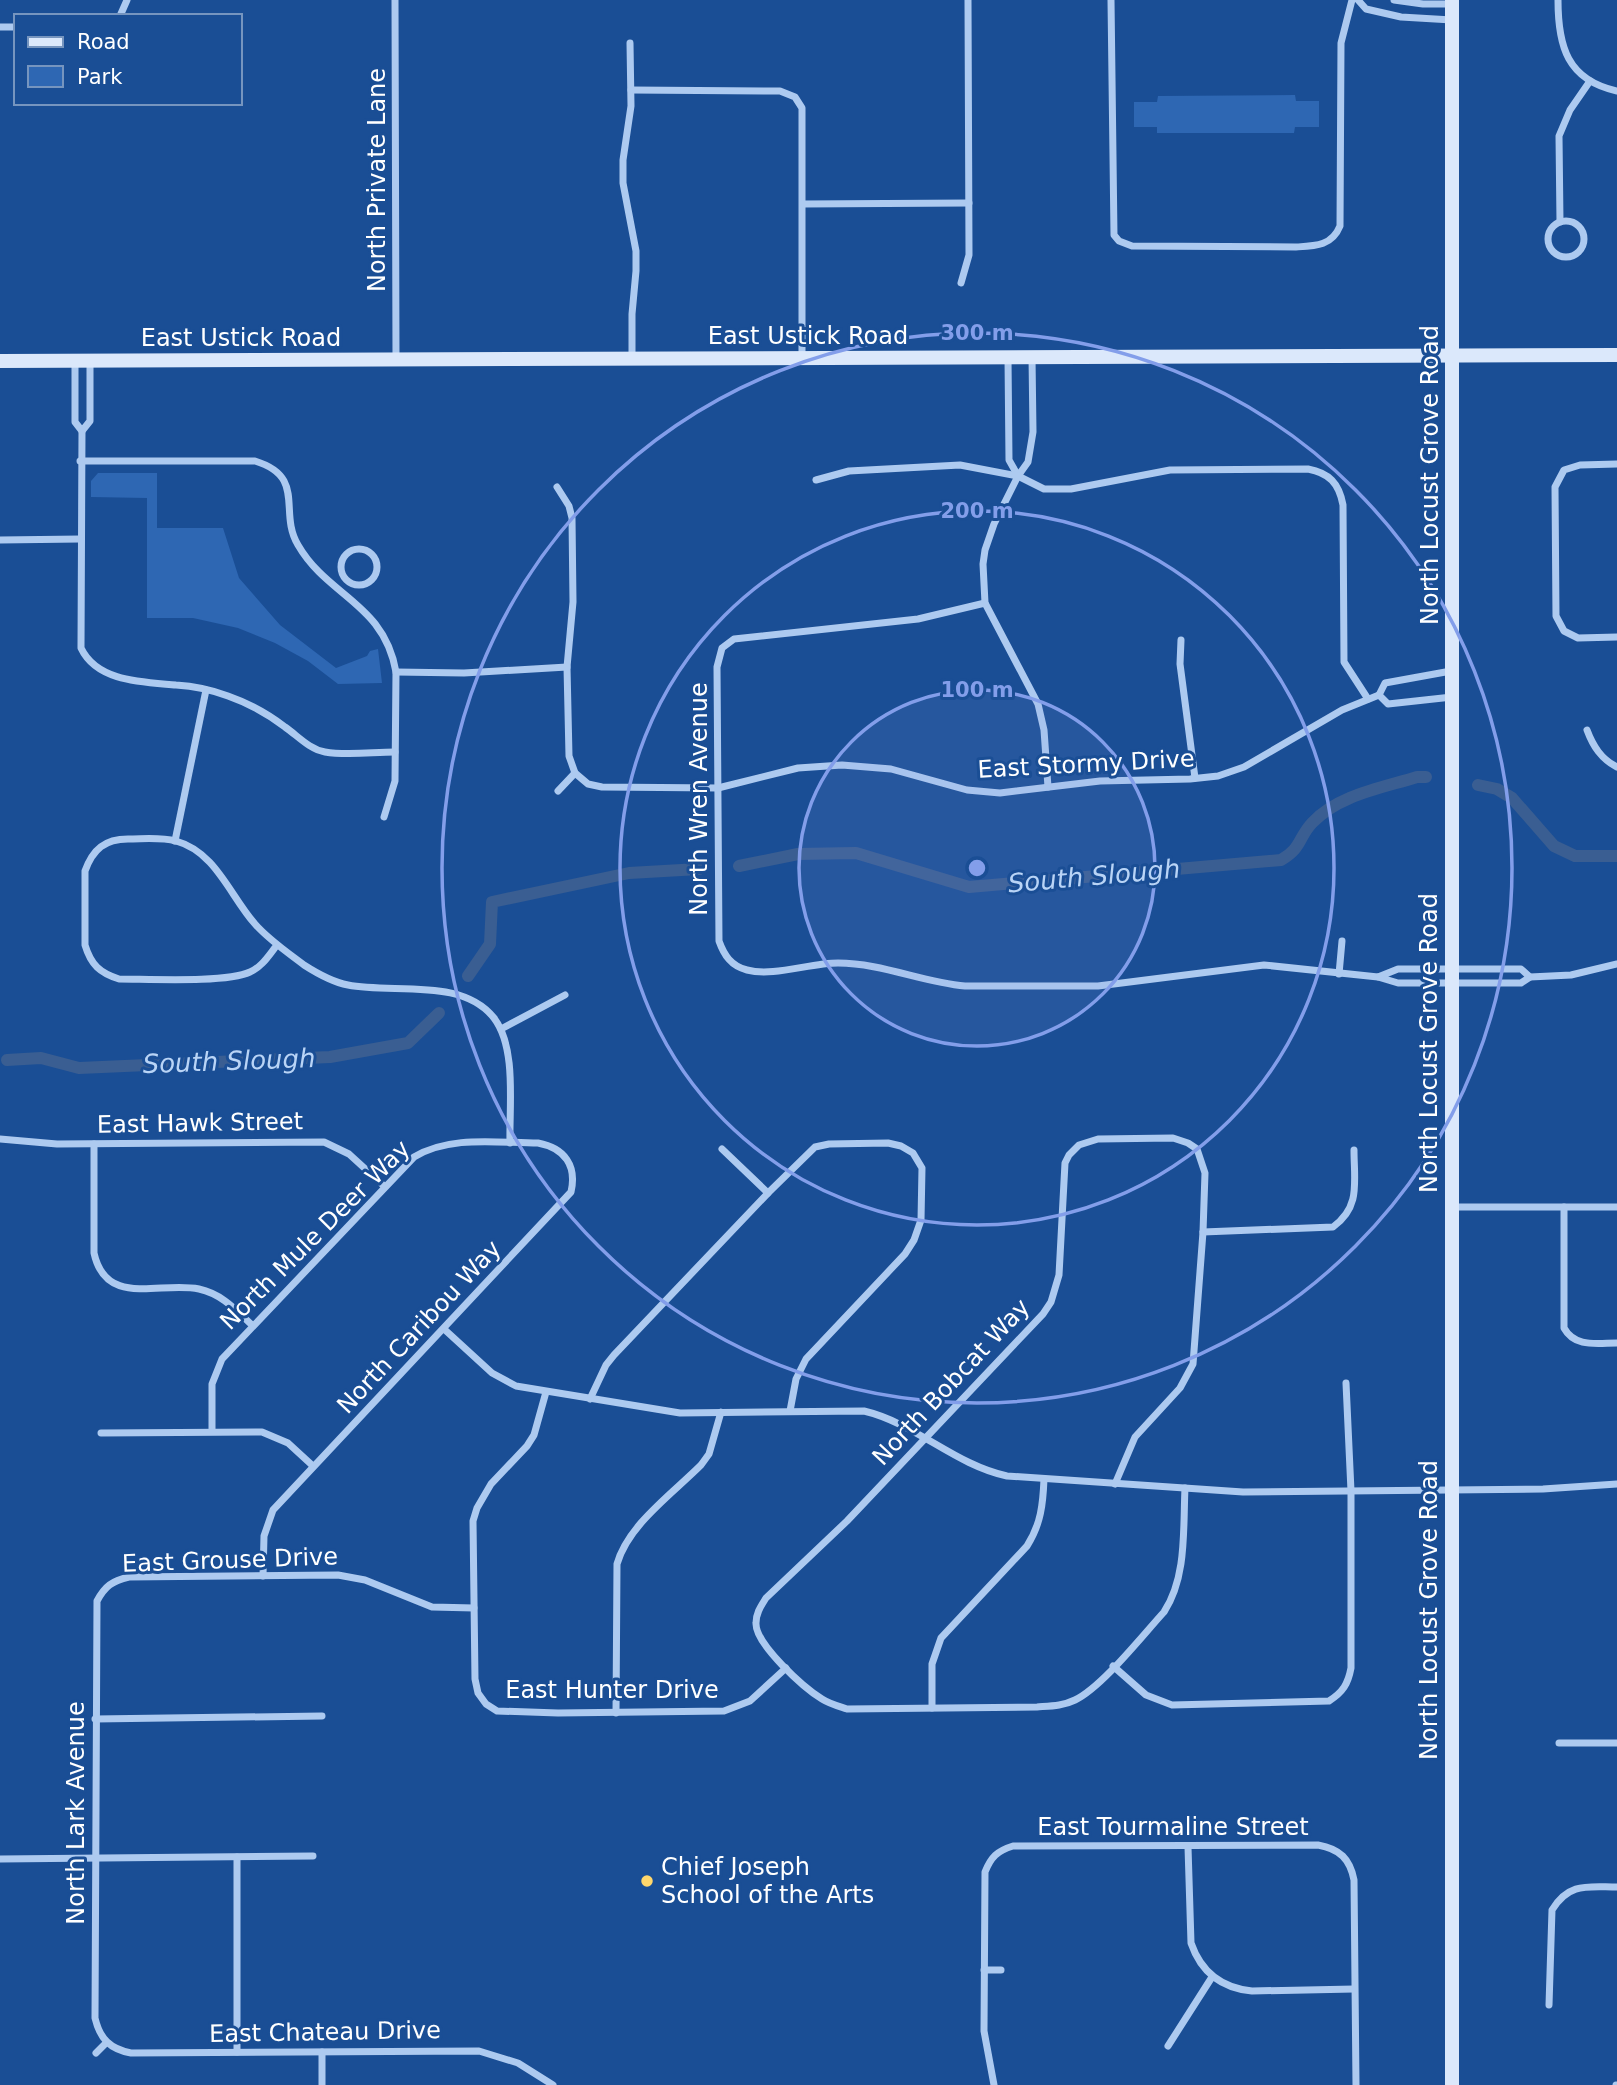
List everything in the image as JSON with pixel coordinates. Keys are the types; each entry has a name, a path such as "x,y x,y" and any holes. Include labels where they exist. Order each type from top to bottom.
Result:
{"main road":[{"name":"North Locust Grove Road","path":"1452,2 1452,2085"},
{"name":"East Ustick Road","path":"0,361 1617,355"}],"street":[{"name":"North Private Lane","path":"395,0 396,360"},
{"path":"961,283 969,255 968,0"},
{"path":"1111,0 1114,235 1119,241 1132,246 1296,247 1320,246 1331,240 1340,226 1341,43 1352,0"},
{"path":"1358,0 1366,9 1401,18 1452,20"},
{"path":"1394,0 1423,4 1452,2"},
{"path":"1558,0 1560,37 1564,51 1579,73 1590,81 1617,91"},
{"path":"630,43 631,90 623,183 636,251 632,359"},
{"path":"1560,222 1574,223 1583,233 1583,247 1573,256 1559,256 1549,246 1550,232 1560,222 1559,136 1570,110 1590,81"},
{"path":"631,90 780,91 795,97 802,108 802,359"},
{"path":"803,204 969,203"},
{"path":"1032,357 1034,432 1028,462 1017,476 994,524 983,564 985,603 1038,704 1044,730 1048,787"},
{"path":"1008,358 1009,460 1017,476"},
{"path":"82,361 75,422 82,431"},
{"path":"82,361 90,421 82,431 80,461 81,648 86,658 93,665 114,675 136,681 206,690 230,696 258,710 286,727 303,742 324,752 396,752"},
{"path":"80,461 255,461 273,469 285,480 290,494 296,543 338,589 364,609 387,640 396,672 396,781 384,817"},
{"path":"1617,464 1580,464 1564,470 1555,487 1556,616 1564,631 1578,638 1617,637"},
{"path":"816,480 849,471 960,465 1017,476 1044,489 1071,489 1157,472 1184,470 1308,469 1321,472 1333,479 1340,491 1343,505 1344,662 1368,699"},
{"path":"557,487 569,506 572,518 573,602 567,667 569,756 575,773 558,791"},
{"path":"0,540 80,539"},
{"path":"360,549 372,554 377,567 371,580 358,585 346,579 341,566 346,554 360,549"},
{"path":"338,589 346,579"},
{"name":"North Wren Avenue","path":"985,603 918,619 734,639 722,648 717,667 719,941 723,954 731,963 744,970 758,972 813,964 856,964 944,984 965,986 1098,986 1264,964 1339,974"},
{"path":"1181,640 1180,664 1195,778"},
{"path":"396,672 464,673 567,667"},
{"name":"East Stormy Drive","path":"575,773 588,784 602,787 718,788 798,768 842,765 891,769 981,793 1114,780 1218,776 1244,767 1342,710 1379,695 1385,683 1452,670"},
{"path":"175,841 206,690"},
{"path":"1379,695 1388,704 1452,697"},
{"path":"1587,730 1592,744 1601,756 1617,767"},
{"path":"277,945 261,966 249,973 228,978 119,979 105,974 95,967 85,945 85,871 97,848 118,839 175,841 200,852 253,922 277,945 321,975 346,985 458,994 483,1007 501,1029 508,1056 510,1143"},
{"path":"1342,941 1339,974 1378,977 1398,983 1521,970 1530,977"},
{"path":"1378,977 1398,969 1521,983 1530,977 1572,975 1617,964"},
{"path":"501,1029 565,995"},
{"name":"North Bobcat Way","path":"786,1668 758,1637 758,1610 766,1598 847,1521 1043,1314 1051,1302 1059,1275 1065,1163 1074,1149 1098,1139 1174,1138 1195,1146 1205,1173 1203,1231"},
{"name":"East Hawk Street","path":"0,1139 94,1143 324,1142 349,1154 384,1186"},
{"path":"94,1143 94,1253 97,1267 105,1278 117,1286 130,1288 186,1287 212,1293 224,1299 252,1325"},
{"name":"North Mule Deer Way","path":"212,1431 212,1384 216,1371 230,1348 414,1157 426,1149 453,1143 510,1143"},
{"name":"North Caribou Way","path":"263,1576 267,1523 282,1499 571,1192 574,1179 571,1165 564,1153 552,1146 538,1143 510,1143"},
{"path":"590,1399 606,1365 614,1355 815,1147 829,1144 888,1143 901,1146 912,1153 922,1168 921,1220 914,1240 905,1254 806,1359 796,1380 790,1411"},
{"path":"722,1149 768,1193"},
{"path":"1115,1483 1135,1437 1180,1388 1193,1364 1203,1231 1333,1227 1344,1219 1352,1208 1354,1150"},
{"path":"1452,1207 1617,1208"},
{"path":"1564,1207 1563,1322 1571,1338 1581,1342 1617,1343"},
{"path":"444,1329 481,1364 516,1386 665,1411 864,1411 890,1419 993,1474 1243,1492 1543,1489 1617,1484"},
{"path":"1113,1666 1146,1695 1172,1704 1329,1701 1341,1693 1349,1682 1352,1668 1351,1491 1346,1383"},
{"path":"474,1608 474,1521 477,1507 491,1484 527,1446 534,1434 546,1392"},
{"path":"616,1713 617,1564 621,1551 637,1528 701,1465 713,1440 721,1412"},
{"path":"101,1433 248,1431 275,1436 288,1443 313,1466"},
{"path":"932,1708 932,1664 941,1638 1027,1546 1035,1534 1042,1507 1044,1479"},
{"path":"786,1668 810,1691 847,1709 1059,1706 1084,1695 1172,1601 1180,1574 1185,1488"},
{"name":"East Grouse Drive","path":"108,1585 129,1577 352,1576 432,1607 474,1608"},
{"name":"North Lark Avenue","path":"106,2043 98,2031 95,2018 95,1719 97,1601 108,1585"},
{"name":"East Hunter Drive","path":"474,1608 475,1679 478,1693 486,1704 497,1711 616,1713 724,1710 737,1707 761,1692 786,1668"},
{"path":"95,1719 322,1716"},
{"path":"1559,1743 1617,1743"},
{"name":"East Tourmaline Street","path":"984,1970 985,1872 990,1859 1000,1850 1013,1846 1318,1845 1332,1847 1351,1867 1354,1880 1354,1989"},
{"path":"1188,1847 1191,1943 1195,1956 1213,1977 1238,1989 1354,1989 1356,2085"},
{"path":"0,1859 313,1856"},
{"path":"237,1857 237,2052"},
{"path":"1549,2005 1552,1910 1559,1898 1570,1890 1584,1887 1617,1887"},
{"path":"994,2085 984,2031 984,1970 1000,1970"},
{"path":"1168,2046 1213,1977"},
{"path":"96,2053 106,2043"},
{"name":"East Chateau Drive","path":"106,2043 117,2050 131,2053 478,2051 492,2053 518,2063 553,2085"},
{"path":"322,2052 322,2085"}],"green space":[{"path":"1295,95 1296,101 1319,101 1319,127 1295,127 1294,133 1157,133 1157,127 1134,127 1134,102 1157,102 1158,96"},
{"path":"98,473 157,473 157,528 223,528 239,578 280,625 336,668 378,649 382,683 338,684 308,661 275,643 238,628 193,618 147,618 147,498 91,497 91,481"}],"waterway":[{"name":"South Slough","path":"739,866 798,854 856,853 969,887 1281,860 1296,847 1312,823 1334,806 1375,789 1426,777"},
{"name":"South Slough","path":"1478,785 1497,789 1512,798 1554,846 1575,856 1617,856"},
{"name":"South Slough","path":"468,976 490,944 492,902 629,873 699,869"},
{"name":"South Slough","path":"7,1060 41,1058 79,1068 330,1057 408,1043 439,1013"}],"place":[{"name":"Chief Joseph School of the Arts","path":"647,1881"}]}
